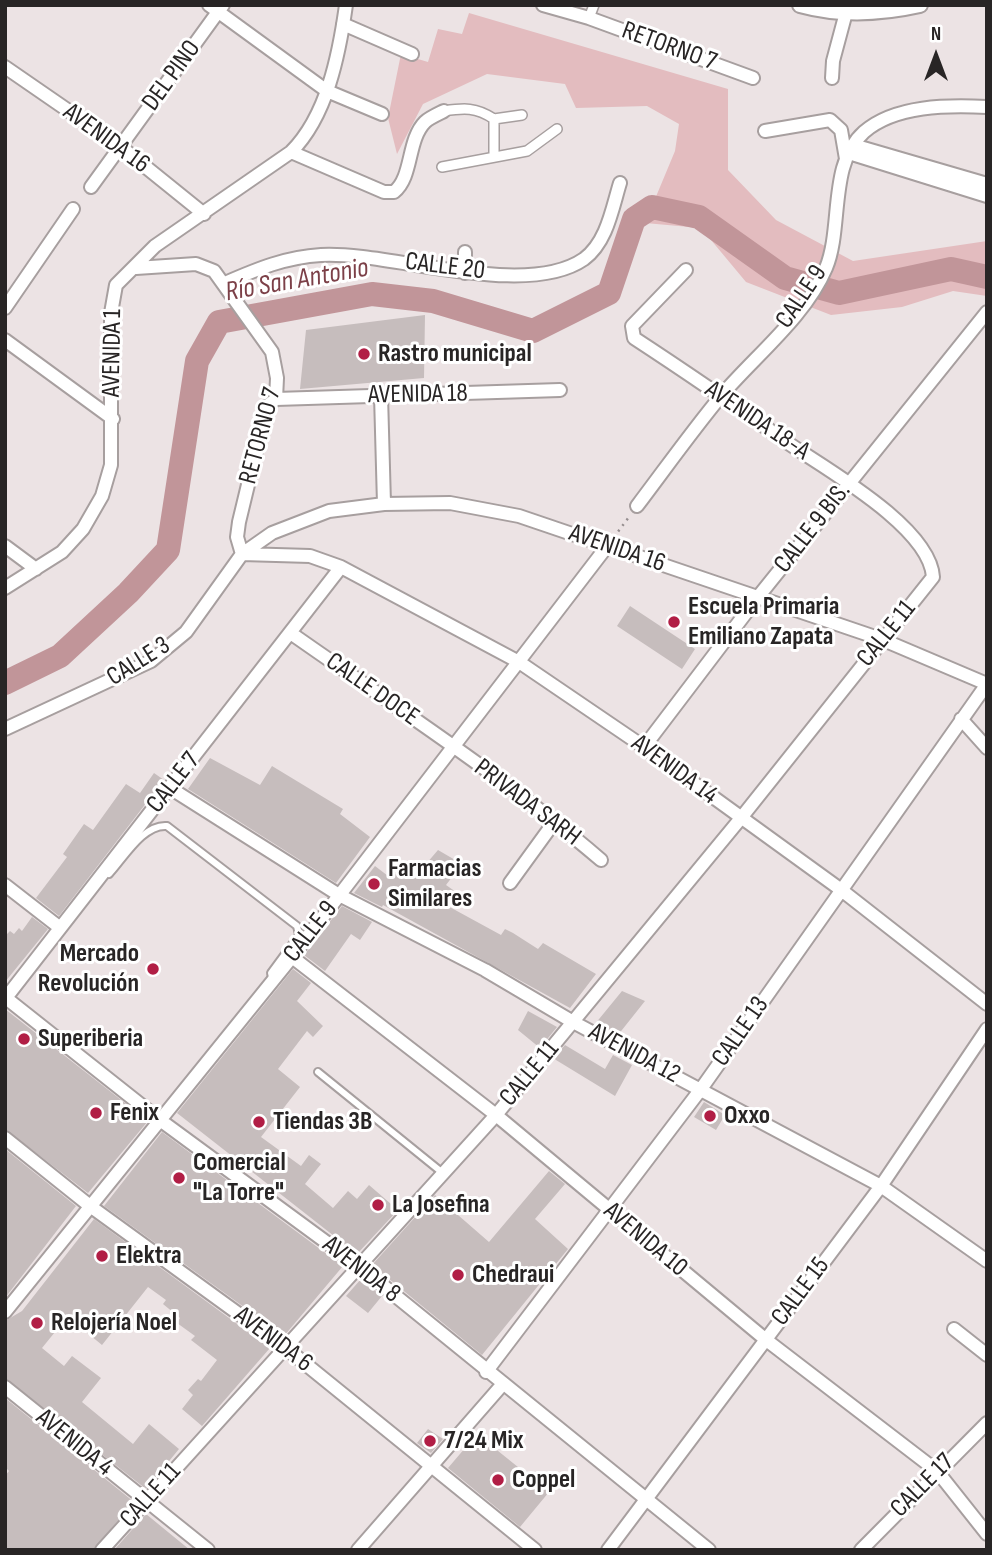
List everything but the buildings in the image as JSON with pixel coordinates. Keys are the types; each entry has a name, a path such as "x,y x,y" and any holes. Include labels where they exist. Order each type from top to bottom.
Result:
{"street":[{"name":"AVENIDA 1","path":"5,587 62,552 83,529 102,496 111,465 111,313 116,285 136,268 155,246 291,152 302,140 327,91 346,5"},
{"name":"RETORNO 7","path":"543,5 592,12 754,78"},
{"path":"800,5 890,12 920,5"},
{"path":"217,7 327,91 382,114"},
{"name":"DEL PINO","path":"91,187 217,7"},
{"path":"832,78 833,61 848,9"},
{"path":"343,24 412,54"},
{"name":"AVENIDA 16","path":"5,66 121,147 204,214"},
{"path":"291,152 384,192 394,192 401,187 416,138 424,122 444,111 466,107 482,111 494,119 522,115"},
{"path":"849,153 879,121 933,108 987,107"},
{"path":"494,119 494,157"},
{"path":"765,131 830,120 841,130 849,153"},
{"path":"442,167 527,151 556,130"},
{"path":"849,153 987,184"},
{"path":"849,153 987,196"},
{"name":"CALLE 9","path":"637,506 721,396 791,320 827,268 849,153"},
{"name":"CALLE 20","path":"226,285 274,262 323,255 390,260 465,272 542,272 567,267 584,259 606,227 620,183"},
{"path":"5,308 74,209"},
{"path":"465,252 465,272"},
{"name":"RETORNO 7","path":"136,268 196,264 214,271 272,352 276,399 267,405 239,522 237,537 242,554"},
{"name":"AVENIDA 18-A","path":"686,270 632,326 631,333 634,338 849,483 907,531 930,561 933,577"},
{"name":"CALLE 9 BIS.","path":"644,747 758,597 986,315"},
{"path":"5,340 113,419"},
{"name":"AVENIDA 18","path":"276,399 560,390"},
{"path":"381,396 384,505"},
{"name":"AVENIDA 16","path":"242,554 272,533 329,511 384,505 450,503 519,516 608,545 881,639 987,684"},
{"name":"CALLE 9","path":"5,1312 292,957 608,545"},
{"path":"5,546 36,569"},
{"path":"242,554 310,556 341,567"},
{"name":"CALLE 3","path":"5,729 151,661 186,632 242,554"},
{"name":"AVENIDA 14","path":"341,567 519,662 644,747 840,889 987,1004"},
{"name":"CALLE 7","path":"6,998 59,927 292,634 341,567"},
{"name":"CALLE 11","path":"102,1550 287,1349 496,1115 741,818 933,577"},
{"name":"CALLE DOCE","path":"292,634 453,746"},
{"name":"CALLE 13","path":"486,1372 611,1211 701,1089 987,684"},
{"path":"961,719 987,748"},
{"name":"PRIVADA SARH","path":"453,746 555,821 601,860"},
{"name":"AVENIDA 12","path":"170,788 339,895 485,970 573,1022 881,1186 987,1261"},
{"path":"510,883 555,821"},
{"path":"5,885 59,927"},
{"name":"AVENIDA 10","path":"292,957 496,1115 765,1339 937,1471 987,1534"},
{"name":"AVENIDA 8","path":"6,998 160,1119 360,1267 502,1385 709,1550"},
{"name":"CALLE 15","path":"608,1550 881,1186 987,1029"},
{"name":"AVENIDA 6","path":"5,1138 90,1206 287,1349 535,1550"},
{"path":"954,1329 987,1355"},
{"path":"358,1550 502,1385"},
{"name":"AVENIDA 4","path":"5,1387 208,1550"},
{"name":"CALLE 17","path":"861,1550 987,1423"}],"lane":[{"path":"99,880 106,877 146,833 159,826 167,826 298,926 299,936 271,973 273,981"},
{"path":"318,1072 444,1174"}],"path":[{"path":"608,545 637,506"}],"shaded area":[{"path":"469,13 728,89 728,170 776,220 853,261 987,241 987,296 953,291 902,307 831,315 746,282 701,228 645,223 675,151 679,124 647,106 576,108 565,84 487,74 423,104 397,154 388,118 401,54 428,62 438,29 462,34"}],"waterway":[{"name":"Río San Antonio","path":"5,683 60,656 128,593 168,550 197,361 219,322 372,294 433,301 533,331 609,293 634,219 652,207 699,217 785,278 839,293 951,269 987,277"}],"place":[{"name":"Rastro municipal","path":"364,354"},
{"name":"Escuela Primaria Emiliano Zapata","path":"674,622"},
{"name":"Farmacias Similares","path":"374,884"},
{"name":"Mercado Revolución","path":"153,969"},
{"name":"Superiberia","path":"24,1039"},
{"name":"Fenix","path":"96,1113"},
{"name":"Oxxo","path":"710,1116"},
{"name":"Tiendas 3B","path":"259,1122"},
{"name":"Comercial \"La Torre\"","path":"179,1178"},
{"name":"La Josefina","path":"378,1205"},
{"name":"Elektra","path":"102,1256"},
{"name":"Chedraui","path":"458,1275"},
{"name":"Relojería Noel","path":"37,1323"},
{"name":"7/24 Mix","path":"430,1441"},
{"name":"Coppel","path":"498,1480"}]}
